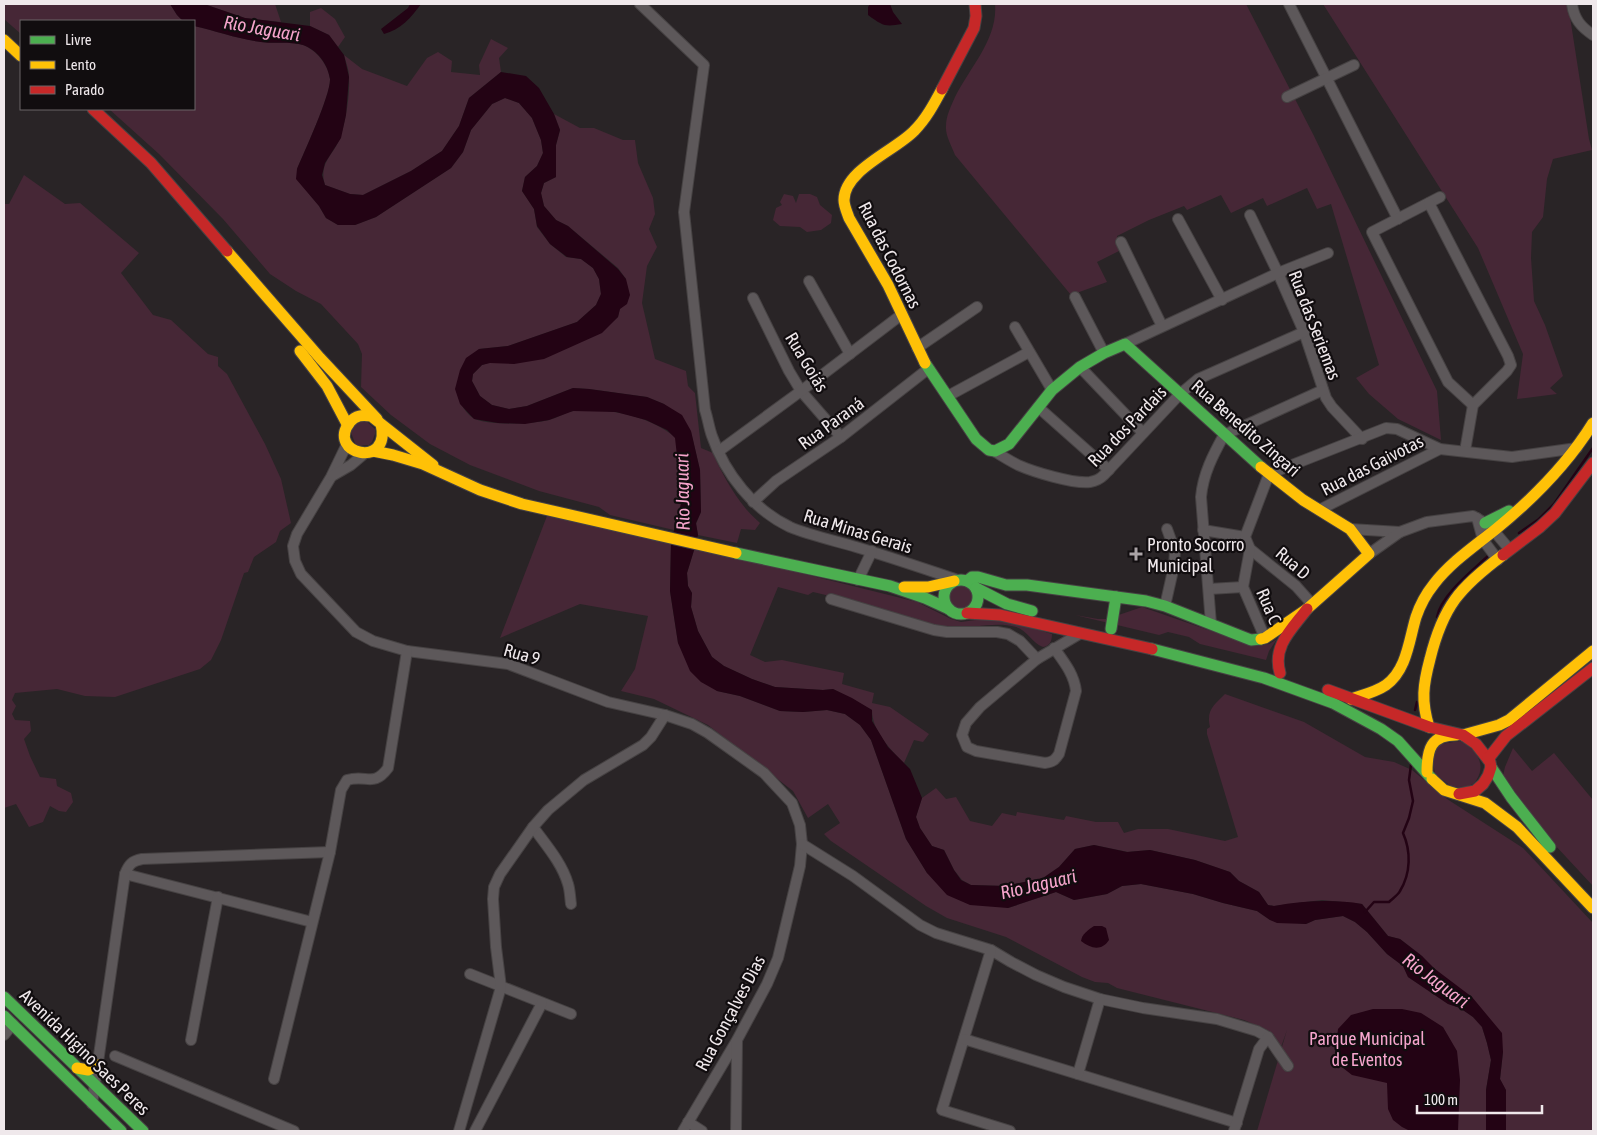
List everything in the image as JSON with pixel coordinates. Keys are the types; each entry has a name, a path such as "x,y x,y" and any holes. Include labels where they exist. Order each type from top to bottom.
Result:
{"main road":[{"name":"Rua das Codornas","path":"975,4 975,22 969,36 927,115 916,130 905,140 854,177 844,195 844,206 850,220 888,284 928,369 976,438 987,448 994,451"},
{"path":"4,31 20,45"},
{"path":"4,40 20,55"},
{"path":"82,110 131,153 172,198 314,369 327,386 347,424"},
{"path":"94,110 151,163 320,358 379,422 383,436 382,442 368,452"},
{"path":"994,451 1002,449 1009,444 1052,390 1080,367 1104,352 1124,344"},
{"name":"Rua Benedito Zingari","path":"1124,344 1269,474 1319,510 1350,529"},
{"path":"440,471 372,416 361,415 355,417 347,424 344,434 347,444 351,449 393,455 440,471 480,490 522,504 890,586 924,598 957,614 1000,615 1154,649 1264,678 1333,704 1381,729 1398,741 1444,790 1485,803 1517,827 1593,908"},
{"path":"1351,699 1379,689 1391,681 1399,672 1417,615 1430,590 1450,566 1483,540 1485,524 1526,504 1577,448 1593,423"},
{"path":"1429,727 1422,700 1423,686 1437,632 1446,610 1462,589 1541,526 1556,511 1593,463"},
{"path":"949,609 946,605 944,594 946,589 964,583 972,577 978,577 1006,586 1027,584 1099,596 1146,601 1166,606 1251,640 1265,638 1310,606 1369,554 1350,529"},
{"path":"890,586 928,587 964,583 1020,609 1112,626 1167,641"},
{"path":"964,583 978,594 976,606 967,613"},
{"path":"1099,596 1112,626"},
{"path":"1112,626 1116,598"},
{"path":"1280,673 1277,655 1281,646 1310,606"},
{"path":"1427,772 1429,750 1433,742 1442,735 1463,735 1485,730 1509,720 1593,651"},
{"path":"1238,659 1429,727 1463,735 1476,744 1511,797 1530,819 1541,837 1593,894"},
{"path":"1456,794 1476,791 1483,784 1496,747 1506,736 1593,668"},
{"path":"1540,694 1548,703"},
{"name":"Avenida Higino Saes Peres","path":"4,997 142,1131"},
{"name":"Avenida Higino Saes Peres","path":"4,1016 121,1131"},
{"path":"77,1068 88,1071 98,1065"}],"street":[{"name":"Rua Minas Gerais","path":"640,4 704,65 684,212 706,410 712,437 734,479 753,502 767,514 791,527 872,551 964,583"},
{"path":"1289,4 1398,219"},
{"path":"1572,4 1578,21 1584,29 1593,35"},
{"path":"1287,97 1354,65"},
{"path":"1440,197 1372,232 1448,382 1473,405"},
{"path":"1429,203 1508,356 1510,365 1507,371 1473,405 1465,451"},
{"name":"Rua das Seriemas","path":"1250,215 1304,332 1323,390 1332,407 1362,439"},
{"path":"1178,219 1222,300"},
{"path":"1121,242 1162,326"},
{"path":"1124,344 1328,253"},
{"path":"809,281 850,354"},
{"path":"1075,297 1104,352"},
{"name":"Rua Goiás","path":"754,298 789,371 801,391 840,438"},
{"path":"917,348 977,307"},
{"path":"719,451 901,315"},
{"path":"1015,327 1052,390"},
{"name":"Rua dos Pardais","path":"994,451 1017,465 1040,473 1079,482 1098,480 1180,394 1198,379 1304,332"},
{"path":"948,396 1029,352"},
{"path":"1080,367 1143,433"},
{"name":"Rua Paraná","path":"753,502 776,481 840,438 928,369"},
{"path":"1211,624 1203,530 1202,481 1224,435 1323,390"},
{"path":"1038,407 1109,470"},
{"path":"1250,549 1245,537 1269,474 1386,428 1393,428 1440,449 1512,457 1577,448"},
{"name":"Rua 9","path":"347,444 331,477 297,534 293,546 295,561 301,574 356,632 374,642 407,651 508,664 608,702 665,715 692,724 764,772 792,803 800,825 802,844"},
{"name":"Rua das Gaivotas","path":"1319,510 1440,449"},
{"name":"Rua 9","path":"331,477 368,452"},
{"path":"1369,554 1400,532 1427,522 1473,516 1485,524 1510,550"},
{"path":"1485,524 1483,540 1498,560"},
{"path":"1166,606 1175,551 1167,529"},
{"path":"1350,529 1400,532"},
{"path":"1203,530 1245,537"},
{"name":"Rua C","path":"1250,549 1243,587 1265,638"},
{"name":"Rua D","path":"1250,549 1296,586 1310,606"},
{"path":"858,580 872,551"},
{"path":"1209,589 1243,587"},
{"path":"831,599 934,630 1008,634 1020,642 1037,659"},
{"path":"1054,648 1071,672 1076,691 1059,754 1055,760 1045,762 976,751 967,747 962,736 966,723 980,707 1037,659 1054,648 1081,633"},
{"path":"274,1079 330,852 341,790 347,780 355,778 373,780 381,777 388,768 407,651"},
{"path":"458,1131 501,987 493,899 494,887 500,874 533,827 548,810 584,780 643,745 651,737 665,715"},
{"path":"533,827 562,870 568,884 572,904"},
{"path":"802,844 853,876 920,925 936,933 991,950 1036,975 1100,999 1143,1008 1217,1019 1245,1026 1268,1037 1288,1066"},
{"name":"Rua Gonçalves Dias","path":"686,1127 737,1040 767,984 778,958 800,866 802,844"},
{"path":"92,1104 125,874 128,866 133,861 142,859 330,852"},
{"path":"125,874 312,922"},
{"path":"191,1040 218,897"},
{"path":"991,950 942,1110 1010,1131"},
{"path":"470,974 571,1014"},
{"path":"1078,1074 1100,999"},
{"path":"475,1131 542,1003"},
{"path":"4,1035 13,1024"},
{"path":"964,1039 1078,1074 1235,1127 1259,1049 1268,1037"},
{"path":"736,1131 737,1040"},
{"path":"115,1056 294,1131"},
{"path":"686,1127 702,1131"}],"green space":[{"path":"4,4 170,4 182,20 20,20 20,33 4,19"},
{"path":"204,4 275,4 281,22 245,18"},
{"path":"995,4 1246,4 1314,136 1437,391 1441,440 1398,419 1369,394 1356,378 1379,365 1331,204 1317,209 1307,188 1267,206 1263,198 1231,213 1221,195 1187,210 1184,206 1149,220 1117,236 1121,250 1097,262 1107,282 1071,295 955,155 949,141 946,126 949,111 961,86 988,41 995,17"},
{"path":"1323,4 1568,4 1592,150 1553,159 1547,179 1543,217 1532,232 1531,258 1534,301 1545,325 1563,376 1550,388 1557,394 1517,399 1523,354 1478,248"},
{"path":"321,8 335,19 345,37 338,47 329,35 310,26 310,12"},
{"path":"195,26 252,41 303,45 321,58 329,73 329,87 297,169 297,179 319,206 326,218 338,225 355,225 376,217 451,168 463,152 471,130 492,104 505,98 519,103 532,118 541,140 543,153 537,166 525,177 522,191 534,209 537,227 550,244 566,257 581,259 593,268 599,279 601,294 596,305 577,322 508,346 479,349 456,389 464,409 479,421 510,424 533,422 549,420 574,411 587,410 628,415 665,430 676,438 682,500 674,530 610,515 599,507 539,491 470,465 430,444 391,415 361,387 362,354 358,344 321,304 270,274 223,219 159,154 110,110 195,110"},
{"path":"491,39 508,48 499,58 501,72 469,98 459,126 442,151 411,171 363,195 350,194 325,185 323,177 325,164 341,135 347,107 349,74 344,55 362,69 407,86 427,58 438,52 452,61 451,72 480,75 479,65"},
{"path":"554,114 580,128 594,128 623,140 635,140 638,163 653,198 655,214 649,229 657,247 647,266 642,303 655,359 686,371 688,386 695,393 701,448 713,453 723,475 736,496 760,523 755,530 741,529 737,543 698,535 696,524 701,512 700,470 691,432 664,404 647,397 573,388 527,406 509,409 492,405 480,396 472,381 473,374 482,365 610,324 618,317 626,279 618,268 568,226 556,220 544,206 541,193 544,183 556,177 556,145 560,130"},
{"path":"24,175 65,204 80,203 139,253 121,273 153,315 171,320 208,354 218,357 218,366 227,374 265,444 281,479 291,523 280,531 276,542 254,557 248,572 244,573 221,640 211,660 200,669 115,697 85,696 57,689 15,693 12,700 16,706 12,714 15,720 30,721 31,731 24,739 40,777 56,779 57,786 71,793 73,802 66,812 59,811 50,806 43,822 29,827 16,804 4,808 4,204 9,204"},
{"path":"784,194 793,196 796,203 799,194 810,194 817,197 820,205 832,215 831,223 821,230 807,232 800,227 780,226 773,220 776,208 782,205 780,202"},
{"path":"365,420 375,429 375,434 369,445 356,446 349,427"},
{"name":"Parque Municipal de Eventos","path":"547,516 671,542 670,591 678,643 717,691 740,696 780,711 827,710 845,714 860,725 871,740 906,839 927,873 1008,908 1056,892 1074,900 1107,894 1122,886 1141,884 1193,894 1257,911 1270,920 1306,924 1315,920 1343,916 1355,922 1387,954 1403,966 1408,977 1448,1004 1460,1008 1473,1017 1482,1027 1491,1060 1486,1090 1486,1131 1257,1131 1287,1030 1281,1047 1264,1031 1244,1020 1117,988 1108,983 1095,982 1006,937 947,918 926,906 831,841 824,834 840,823 828,804 808,818 793,791 708,725 654,699 621,691 635,669 648,616 580,604 500,638"},
{"path":"695,547 917,602 961,622 997,617 1052,634 1052,639 1049,644 1043,647 1024,631 1016,627 997,625 958,628 939,627 858,603 813,592 808,595 778,587 750,655 765,662 782,660 844,673 842,684 874,693 872,703 890,707 929,734 923,742 914,740 904,763 878,732 872,710 833,689 775,687 724,666 712,657 698,631 691,607 692,593 688,586 687,573"},
{"path":"961,586 969,589 972,597 969,605 961,608 953,605 950,597 953,589"},
{"path":"1142,607 1254,646 1269,644 1277,639 1269,651 1266,660 1200,644 1189,637 1168,632 1159,635 1075,615 1107,619"},
{"path":"1225,694 1304,722 1365,757 1394,762 1412,770 1447,799 1523,848 1593,923 1593,1131 1506,1131 1506,1091 1500,1079 1503,1052 1422,956 1400,939 1388,936 1362,904 1322,900 1274,906 1268,905 1259,892 1239,881 1230,872 1195,860 1150,850 1128,852 1094,845 1075,849 1059,867 1043,878 1005,886 971,885 962,880 954,870 944,850 932,846 920,828 916,817 922,798 936,788 946,799 956,797 970,821 992,826 1002,813 1016,816 1017,812 1064,820 1066,816 1096,822 1118,822 1124,833 1138,829 1168,829 1225,841 1238,837 1207,734 1207,729 1210,727 1210,712"},
{"path":"1460,741 1470,747 1478,756 1481,767 1480,773 1476,781 1471,785 1452,787 1435,774 1432,755 1441,744"},
{"path":"1513,748 1532,771 1554,753 1593,800 1593,886 1554,844 1503,776"}],"water":[{"name":"Rio Jaguari","path":"170,4 204,4 245,18 310,26 329,35 344,55 349,77 346,115 341,138 325,163 322,175 325,185 350,194 363,195 411,171 442,151 459,126 469,98 501,72 526,76 539,88 554,114 560,130 556,145 556,177 544,183 541,193 544,206 556,220 568,226 618,269 626,279 630,295 627,304 620,309 618,317 602,333 544,359 514,364 490,363 482,365 473,374 472,381 480,396 492,405 509,409 527,406 573,388 647,397 664,404 682,415 691,431 700,470 701,512 696,523 698,535 687,573 688,586 692,593 691,607 698,631 712,657 724,666 775,687 833,689 872,710 872,721 888,747 910,769 922,798 916,817 920,828 932,846 944,850 961,880 971,885 1005,886 1043,878 1059,867 1075,849 1094,845 1127,852 1150,850 1195,860 1230,872 1239,881 1259,892 1268,905 1329,901 1362,904 1388,936 1400,939 1472,997 1502,1033 1503,1052 1500,1079 1506,1090 1506,1131 1486,1131 1486,1090 1491,1060 1482,1027 1473,1017 1460,1008 1448,1004 1408,977 1403,966 1387,954 1367,932 1355,922 1343,916 1315,920 1306,924 1277,923 1257,911 1193,894 1141,884 1122,886 1107,894 1074,900 1056,892 1008,908 970,905 947,895 927,873 906,839 871,740 860,725 845,714 827,710 780,711 740,696 717,691 701,682 690,671 678,643 670,591 671,542 682,500 675,438 667,430 646,420 616,412 573,411 549,420 525,424 498,423 474,419 460,404 455,389 460,370 466,358 479,349 508,346 577,322 596,305 601,294 599,279 593,268 581,259 567,257 550,244 537,226 534,209 522,191 525,177 537,166 543,153 541,140 532,118 519,103 505,98 492,104 471,130 463,152 451,168 376,217 355,225 338,225 326,218 319,206 296,179 297,169 329,87 329,73 321,58 313,50 303,45 266,43 235,37 195,26 195,20 182,20"},
{"path":"410,4 421,4 405,22 384,34 381,29 408,8"},
{"path":"870,4 890,4 893,12 902,24 884,25 877,21 868,15"},
{"path":"1094,926 1106,928 1109,940 1103,946 1096,948 1081,941 1084,934"},
{"path":"1373,1009 1402,1009 1421,1013 1443,1027 1457,1051 1460,1080 1458,1131 1410,1131 1402,1127 1393,1120 1388,1109 1387,1083 1352,1075 1343,1068 1336,1049 1338,1029 1351,1015"}],"waterway":[{"path":"1519,533 1539,519 1554,504 1593,448"},
{"path":"1437,617 1444,600 1488,556"},
{"path":"1415,710 1417,702"},
{"path":"1365,912 1374,902 1389,902 1404,884 1409,862 1406,840 1403,833 1413,801 1409,780 1411,765"}],"traffic: fast":[{"path":"925,363 976,439 989,450 995,451 1009,444 1052,390 1080,367 1104,353 1125,344 1261,467"},
{"path":"1485,523 1509,511"},
{"path":"736,553 890,586 925,598 949,609"},
{"path":"967,581 972,577 978,577 1006,585 1027,585 1146,601 1165,606 1251,640 1261,639"},
{"path":"961,580 968,581 973,585 977,590 978,597 977,604 973,609 968,613 961,614 954,613 949,609 945,604 944,597 945,590 949,585 954,581 961,580"},
{"path":"976,588 1007,604 1032,611"},
{"path":"1111,629 1116,597"},
{"path":"1152,649 1264,678 1333,703 1381,729 1398,741 1432,779"},
{"path":"1491,767 1511,797 1550,847"},
{"path":"4,997 143,1131"},
{"path":"4,1016 121,1131"}],"traffic: slow":[{"path":"4,40 20,55"},
{"path":"925,363 888,285 849,218 844,200 846,189 852,179 872,161 914,131 933,106 942,89"},
{"path":"227,251 320,358 377,419"},
{"path":"300,351 327,386 347,424"},
{"path":"381,424 382,438 377,448 369,452 360,452 352,449 346,442 345,433 350,422 359,416 371,416 433,465"},
{"path":"1351,699 1378,690 1393,679 1403,663 1419,608 1434,584 1456,561 1537,493 1561,467 1593,423"},
{"path":"373,451 423,464 480,490 522,504 736,553"},
{"path":"1261,467 1303,500 1350,529 1369,554 1307,609 1261,639"},
{"path":"1429,727 1424,701 1424,685 1435,641 1447,611 1464,588 1503,555"},
{"path":"904,587 928,587 954,581"},
{"path":"1463,735 1499,725 1509,720 1593,651"},
{"path":"1427,772 1428,757 1432,745 1441,738 1456,735"},
{"path":"1432,779 1444,790 1485,803 1517,827 1593,908"},
{"path":"77,1068 88,1070 98,1065"}],"traffic: jam":[{"path":"942,89 974,28 975,4"},
{"path":"94,110 151,163 227,251"},
{"path":"1503,555 1555,513 1593,463"},
{"path":"1280,673 1278,663 1281,646 1307,609"},
{"path":"967,613 1000,615 1152,649"},
{"path":"1488,759 1506,736 1593,668"},
{"path":"1328,690 1429,727 1463,735 1476,744 1490,762 1491,767 1488,776 1475,791 1459,794"}],"place":[{"name":"Pronto Socorro Municipal","path":"1136,554"}]}
